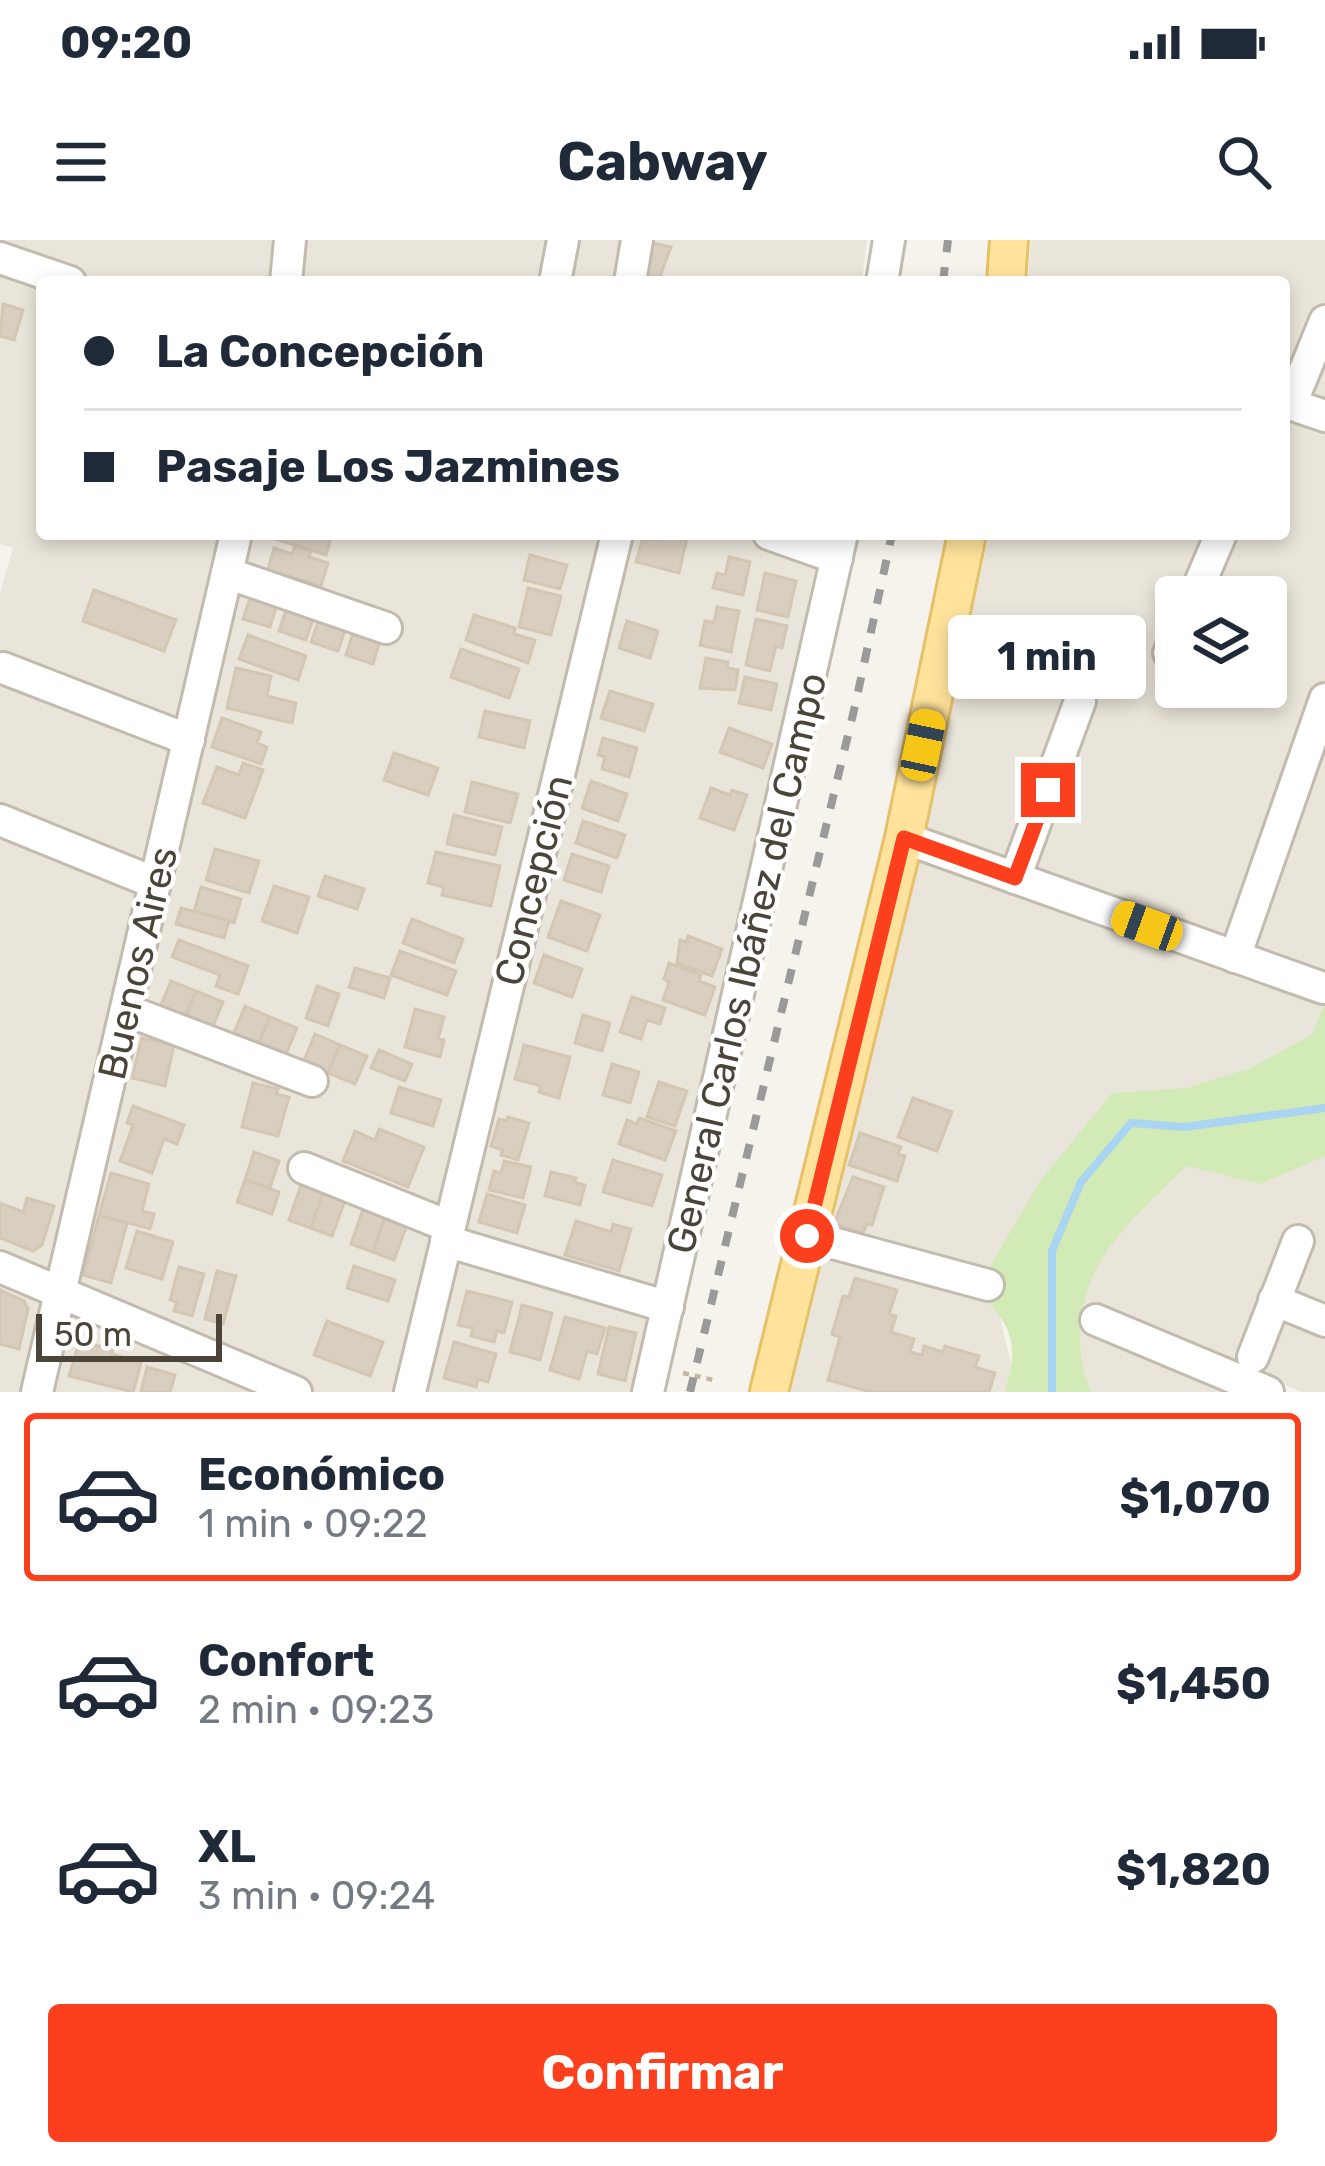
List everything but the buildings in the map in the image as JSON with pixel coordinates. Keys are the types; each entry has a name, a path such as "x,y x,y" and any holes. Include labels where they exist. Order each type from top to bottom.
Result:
{"main road":[{"path":"1006,276 1009,240"},
{"path":"769,1392 904,838 966,540"}],"street":[{"path":"287,276 290,240"},
{"path":"555,276 562,240"},
{"path":"631,276 637,240"},
{"path":"883,276 889,240"},
{"path":"0,257 53,276"},
{"path":"1290,397 1325,321"},
{"path":"1290,404 1325,416"},
{"name":"Buenos Aires","path":"37,1392 235,540"},
{"name":"Concepción","path":"410,1392 616,540"},
{"path":"804,540 840,546"},
{"path":"1203,576 1218,540"},
{"name":"General Carlos Ibáñez del Campo","path":"648,1392 840,546"},
{"path":"227,573 386,628"},
{"path":"3,668 189,740"},
{"path":"1015,878 1080,701"},
{"path":"1234,957 1321,707"},
{"path":"0,820 155,883"},
{"path":"904,838 1323,988"},
{"path":"125,1010 312,1081"},
{"path":"304,1168 447,1234 668,1307"},
{"path":"807,1236 988,1285"},
{"path":"1253,1357 1298,1240"},
{"path":"0,1267 296,1392"},
{"path":"1274,1300 1325,1321"},
{"path":"1096,1320 1268,1392"}],"path":[{"path":"683,1373 718,1382"}],"shaded area":[{"path":"0,240 867,240 863,276 36,276 36,540 821,540 636,1392 0,1392 0,592 13,548 0,544"},
{"path":"1031,240 1325,240 1325,1392 1302,1392 1087,1305 1084,1325 1243,1392 1060,1392 1068,1325 998,1309 1018,1392 791,1392 918,866 988,540 1290,540 1290,276 1028,276"}],"green space":[{"path":"1325,1003 1325,1156 1260,1184 1187,1166 1128,1225 1091,1279 1082,1311 1080,1346 1092,1392 1005,1392 1012,1360 1010,1335 998,1313 976,1290 1041,1180 1112,1093 1187,1088 1248,1069 1312,1035"}],"waterway":[{"path":"1052,1392 1052,1251 1081,1182 1131,1123 1184,1127 1325,1108"}],"railway":[{"path":"944,276 948,240"},
{"path":"690,1392 891,540"}],"route":[{"path":"807,1236 904,838 1015,878 1048,790"}]}
